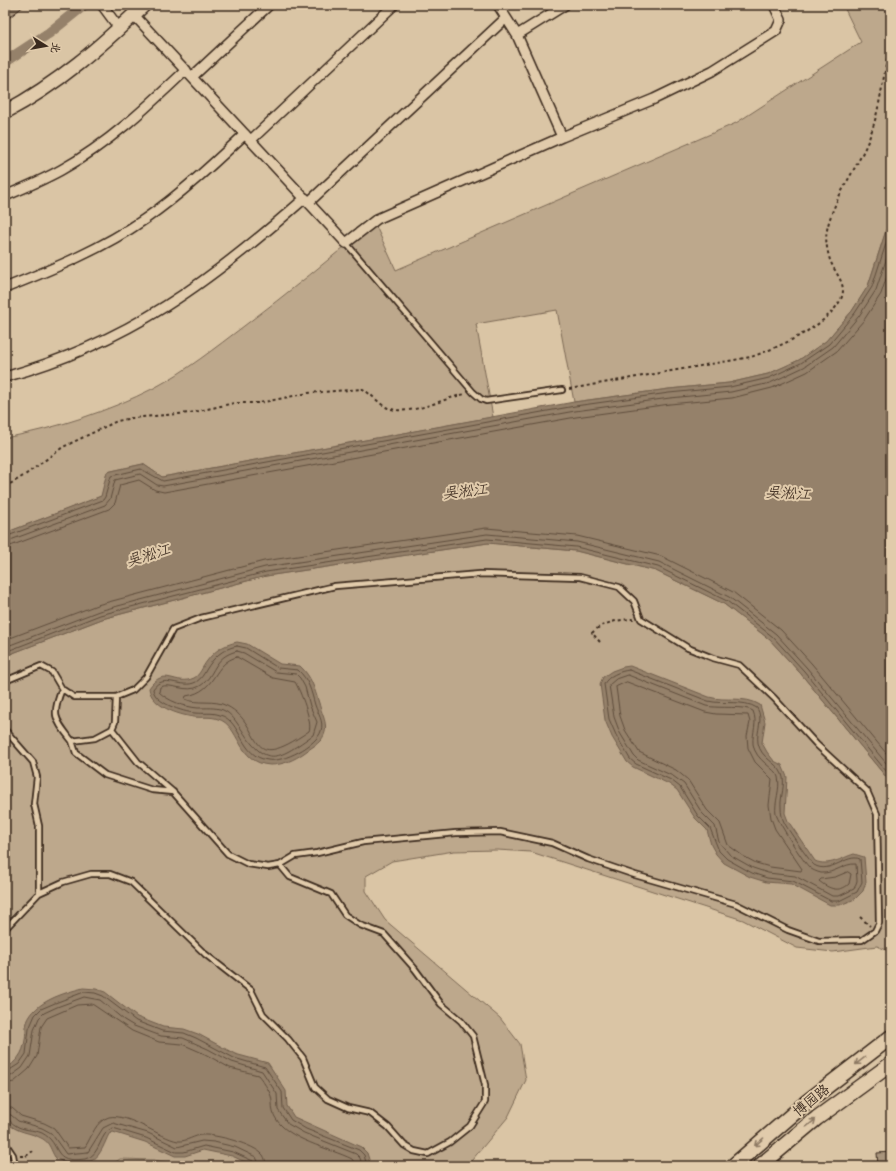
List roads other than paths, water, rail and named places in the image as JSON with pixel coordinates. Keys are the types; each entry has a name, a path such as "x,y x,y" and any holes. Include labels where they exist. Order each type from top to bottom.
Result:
{"main road":[{"name":"博园路","path":"733,1166 808,1101 891,1037"},
{"name":"博园路","path":"760,1166 817,1118 891,1064"}],"street":[{"path":"102,5 119,28"},
{"path":"5,112 71,71 144,5"},
{"path":"5,196 60,171 82,158 130,122 189,74 269,5"},
{"path":"5,288 76,258 144,220 248,137 394,5"},
{"path":"498,5 517,35 562,137"},
{"path":"517,35 565,5"},
{"path":"134,14 346,243 377,219 562,137 654,99 712,71 776,31 781,20 774,5"},
{"path":"5,377 66,357 146,319 226,265 307,200 506,18"}],"lane":[{"path":"346,243 473,392 481,399 486,401 562,390"},
{"path":"5,681 41,666 52,672 62,689 74,697 116,697 133,690 146,677 173,629 201,618 335,586 480,574 580,577 619,587 634,601 641,618 688,648 713,658 738,665 774,698 816,745 867,791 878,814 879,923 875,931 862,940 819,941 788,930 736,904 635,875 588,859 552,843 500,832 456,833 363,842 317,853 295,856 280,865 268,868 248,864 228,854 173,792 138,762 112,729"},
{"path":"62,689 55,704 56,720 72,741 76,753 105,776 152,790 173,792"},
{"path":"72,741 95,738 112,729 115,722 116,697"},
{"path":"5,730 33,762 37,777 34,804 39,826 39,894"},
{"path":"5,929 39,894 63,882 91,874 110,874 131,882 205,954 251,990 263,1014 288,1039 303,1058 315,1087 328,1098 348,1108 370,1113 388,1127 404,1145 414,1151 428,1154 450,1142 470,1126 485,1102 485,1085 474,1036 441,1004 415,969 384,934 360,925 345,915 331,894 290,877 280,865"},
{"path":"5,1143 13,1155 15,1166"}],"water":[{"name":"吴淞江","path":"891,215 891,783 801,674 770,640 724,604 656,571 576,551 488,543 266,576 102,619 5,656 5,533 101,496 107,472 143,464 162,477 574,402 669,389 729,383 768,374 799,360 826,341 852,311 868,286"},
{"path":"237,642 247,644 280,664 300,666 312,683 326,726 321,740 300,756 275,765 259,763 251,758 245,751 231,728 225,723 215,718 194,717 173,712 160,705 151,694 149,688 155,681 165,677 181,680 194,678 210,657 217,651 224,646"},
{"path":"630,666 709,697 748,700 760,705 765,722 762,743 774,761 782,765 787,777 785,813 788,821 815,861 825,863 854,854 864,857 866,882 863,891 855,899 840,905 830,905 791,884 766,882 750,877 724,863 716,854 711,845 707,830 695,818 677,790 669,784 633,767 627,762 612,737 605,720 600,684 603,677 612,671"},
{"path":"83,988 96,989 105,992 137,1017 163,1027 184,1029 198,1034 235,1054 268,1063 286,1091 287,1106 294,1117 361,1147 367,1153 371,1166 254,1166 232,1156 203,1150 185,1156 175,1156 145,1142 113,1132 109,1134 101,1152 93,1160 85,1163 68,1163 58,1160 49,1145 43,1139 14,1128 5,1121 5,1070 16,1061 21,1054 24,1045 27,1022 36,1009 43,1003 59,995"}],"waterway":[{"path":"5,62 49,33 84,5"}]}
